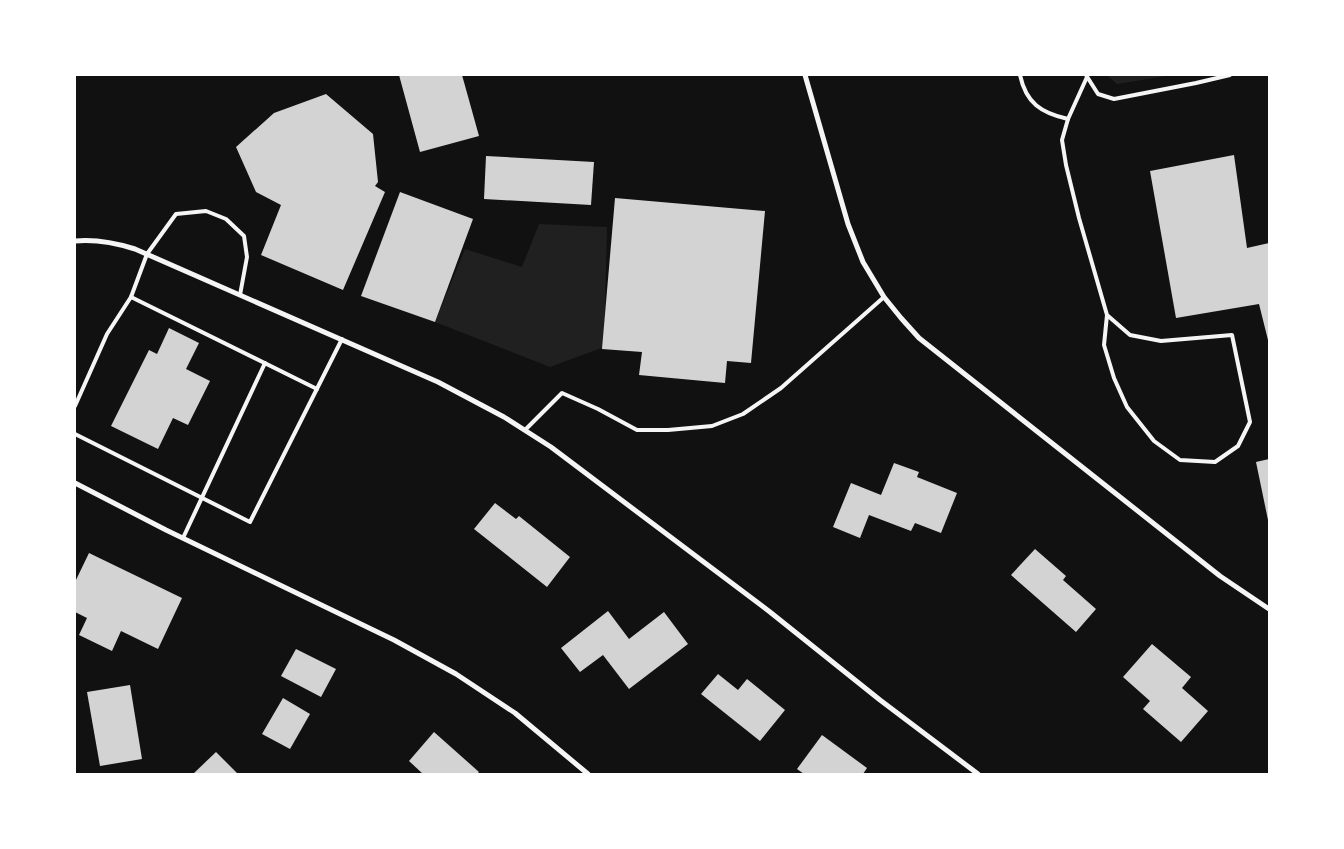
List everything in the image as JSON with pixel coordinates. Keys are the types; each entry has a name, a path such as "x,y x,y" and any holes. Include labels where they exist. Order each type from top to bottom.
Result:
{"street":[{"path":"805,75 848,224 863,262 884,297 901,318 919,338 1220,576 1269,609"},
{"path":"75,242 86,240 116,243 147,254 438,382 504,417 551,447 746,594 880,700 978,774"},
{"path":"75,483 183,538 394,640 456,674 515,712 588,774"}],"lane":[{"path":"1020,75 1023,88 1032,103 1050,115 1068,119"},
{"path":"1086,76 1098,94 1114,99 1230,75"},
{"path":"1086,76 1068,119 1062,140 1066,165 1084,237 1107,315 1104,346 1114,378 1127,407 1154,441 1180,460 1215,462 1238,446 1250,422 1232,335 1161,341 1130,335 1107,315"},
{"path":"75,406 107,334 131,297 147,254 176,214 206,211 226,219 244,236 247,258 240,295"},
{"path":"131,297 317,389"},
{"path":"525,430 562,393 598,409 637,430 668,430 712,426 743,414 781,388 884,297"},
{"path":"75,434 250,522 342,339"},
{"path":"183,538 265,363"}],"shaded area":[{"path":"1107,75 1172,75 1117,84"},
{"path":"539,224 607,227 604,347 550,367 435,322 465,249 522,267"}],"building":[{"path":"399,75 462,75 479,136 420,152"},
{"path":"326,94 373,134 378,182 375,186 385,192 343,290 261,255 281,205 256,192 236,147 274,113"},
{"path":"1234,155 1247,248 1269,243 1269,344 1259,304 1176,318 1150,171"},
{"path":"486,156 594,162 591,205 484,199"},
{"path":"400,192 473,219 435,322 361,296"},
{"path":"615,198 765,211 751,363 727,361 725,383 639,375 642,352 602,349"},
{"path":"169,328 199,343 186,369 210,381 188,425 173,418 158,449 111,426 149,350 157,354"},
{"path":"1269,459 1269,520 1268,520 1256,462"},
{"path":"894,463 919,472 917,477 957,493 941,533 915,523 911,531 869,515 860,538 833,527 851,483 881,495"},
{"path":"495,503 516,519 519,516 570,557 547,587 474,529"},
{"path":"1035,549 1066,576 1063,580 1096,609 1076,632 1011,575"},
{"path":"89,553 182,598 158,649 121,631 112,651 79,635 87,618 75,612 75,582"},
{"path":"608,611 629,639 664,612 688,644 629,689 603,655 580,672 561,648"},
{"path":"1152,644 1191,677 1182,688 1208,711 1181,742 1143,709 1150,701 1123,677"},
{"path":"296,649 336,669 321,697 281,676"},
{"path":"718,674 738,690 747,679 785,710 760,741 701,694"},
{"path":"130,685 142,759 100,766 87,692"},
{"path":"283,698 310,714 290,749 262,734"},
{"path":"434,732 479,772 477,774 423,774 409,761"},
{"path":"822,735 867,768 863,774 804,774 797,769"},
{"path":"216,752 238,774 193,774"}]}
